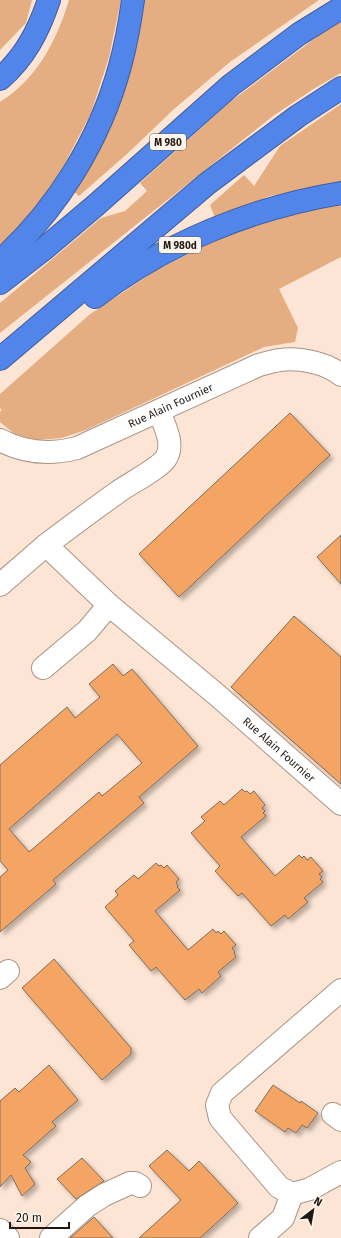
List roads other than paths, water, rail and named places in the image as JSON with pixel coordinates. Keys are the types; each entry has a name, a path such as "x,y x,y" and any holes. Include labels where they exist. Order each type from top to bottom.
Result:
{"highway":[{"path":"0,79 15,65 28,47 35,35 49,0"},
{"path":"0,262 41,219 62,191 80,162 98,128 120,67 133,0"},
{"name":"M 980","path":"0,283 44,249 96,205 231,85 299,34 341,8"},
{"path":"0,359 208,183 298,116 341,88"},
{"name":"M 980d","path":"34,330 54,328 120,278 162,254 206,232 281,206 341,193"}],"street":[{"name":"Rue Alain Fournier","path":"0,440 28,450 46,452 64,451 77,448 259,365 281,359 303,360 321,364 341,375"},
{"path":"0,585 46,545 118,492 159,466 166,459 169,451 168,436 159,411"},
{"name":"Rue Alain Fournier","path":"46,545 109,605 217,694 341,804"},
{"path":"43,668 87,631 109,605"},
{"path":"341,990 222,1093 217,1105 220,1118 279,1187 292,1194 310,1189 341,1172"},
{"path":"51,1238 87,1206 104,1195 130,1183 135,1183 140,1186"},
{"path":"260,1238 283,1218 292,1194"},
{"path":"0,1230 8,1238"}]}
